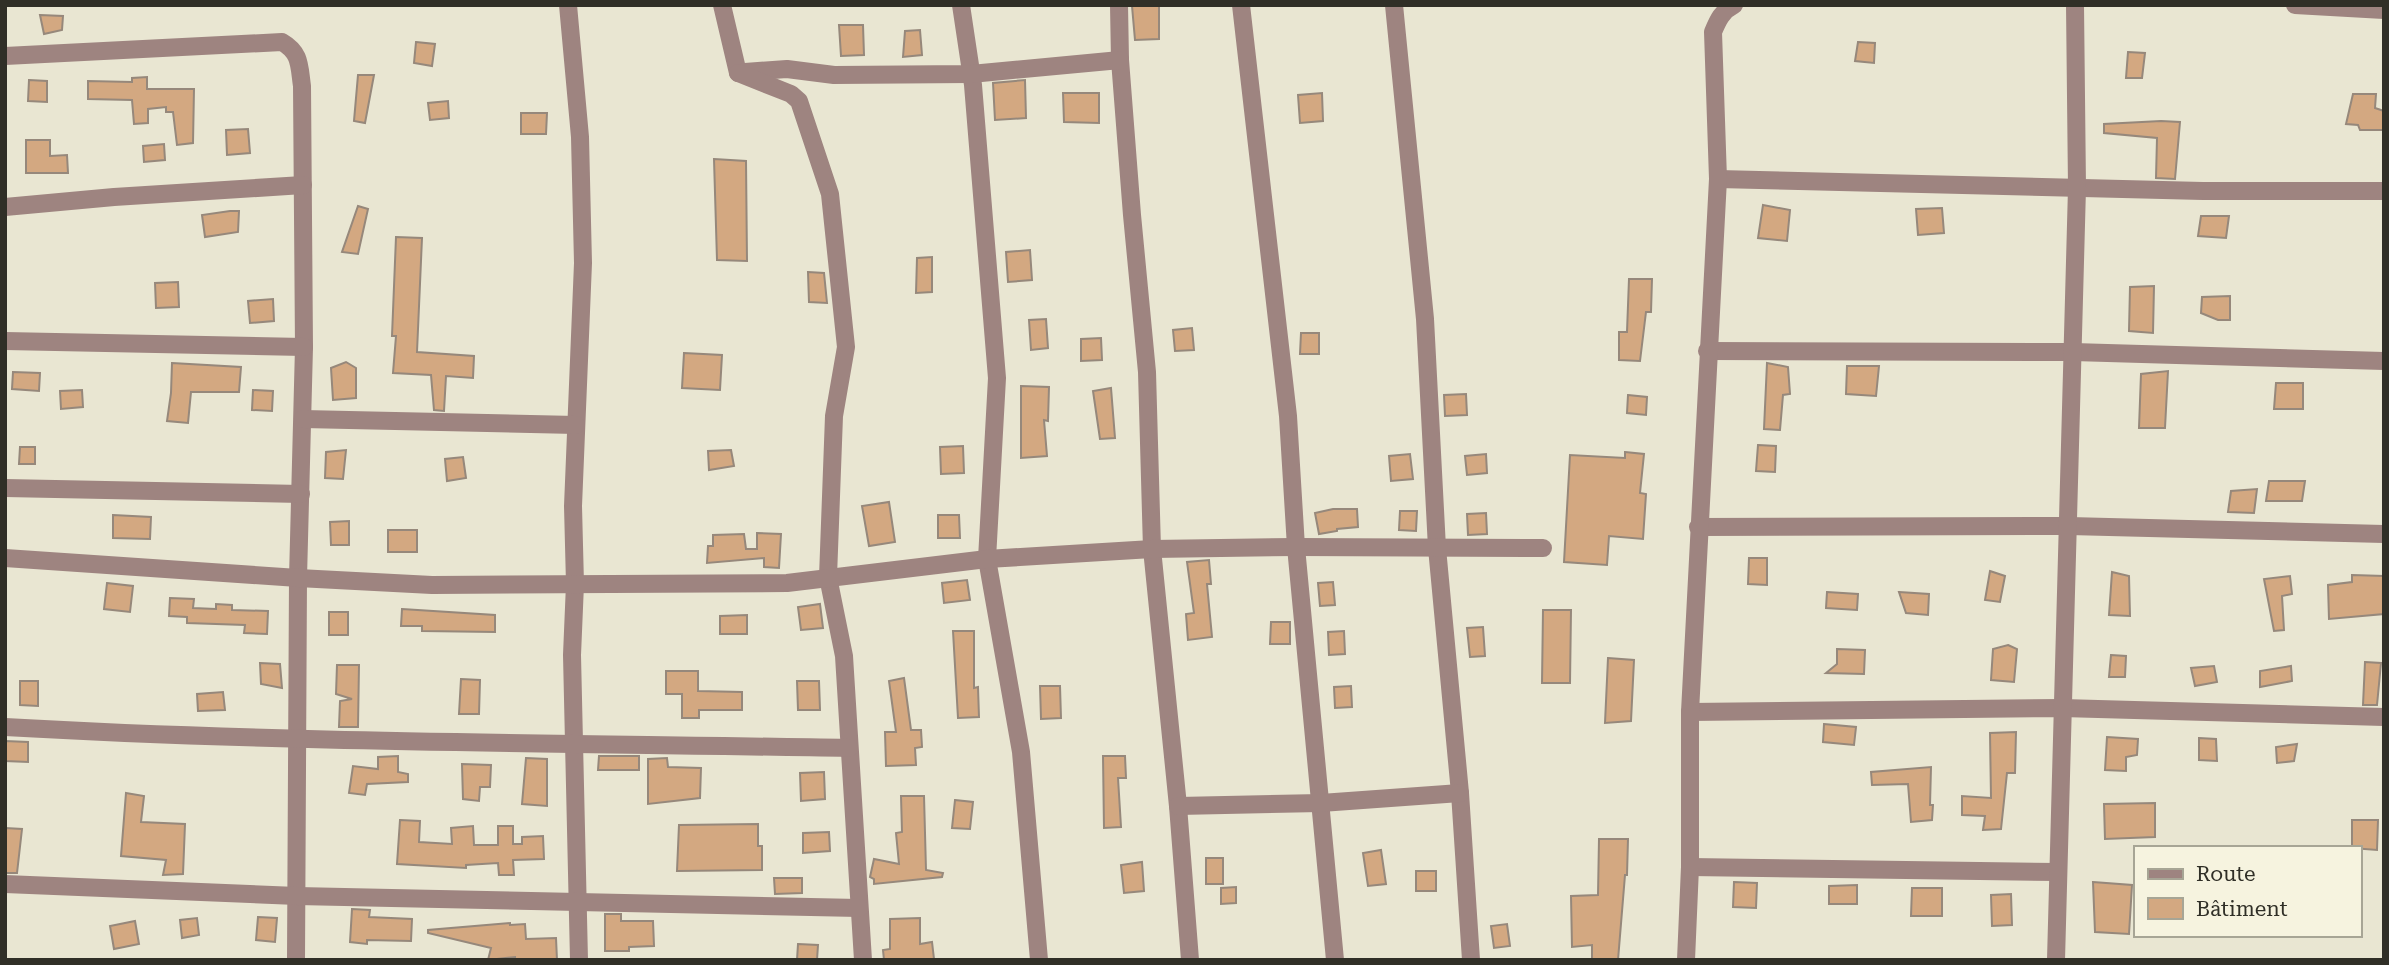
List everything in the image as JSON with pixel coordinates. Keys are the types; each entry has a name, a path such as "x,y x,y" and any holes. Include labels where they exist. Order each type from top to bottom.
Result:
{"street":[{"path":"568,5 580,137 583,264 573,506 576,584 572,655 579,960"},
{"path":"722,5 738,73"},
{"path":"961,5 971,74 997,378 987,559 1021,752 1039,960"},
{"path":"1119,5 1120,60 1147,372 1152,549 1178,806 1190,960"},
{"path":"1241,5 1288,416 1296,547 1335,960"},
{"path":"1394,5 1425,319 1437,548 1460,793 1471,960"},
{"path":"1686,960 1690,867 1690,712 1718,178 1713,32 1718,19 1726,9 1734,5"},
{"path":"2056,960 2077,188 2075,5"},
{"path":"2295,5 2384,10"},
{"path":"5,56 282,42 292,48 298,58 302,86 304,346 298,578 296,960"},
{"path":"738,73 787,69 834,75 971,74 1120,60"},
{"path":"738,73 791,94 799,101 830,194 846,347 834,416 828,577 844,656 863,960"},
{"path":"1718,178 2203,191 2384,191"},
{"path":"5,207 303,185"},
{"path":"5,341 304,346"},
{"path":"1707,351 2073,352 2384,361"},
{"path":"303,419 576,425"},
{"path":"5,488 301,494"},
{"path":"1698,527 2068,526 2384,534"},
{"path":"5,558 432,585 787,583 987,559 1152,549 1542,548"},
{"path":"1690,712 2062,708 2384,717"},
{"path":"5,727 136,735 297,740 849,748"},
{"path":"1178,806 1321,803 1460,793"},
{"path":"1690,867 2058,872"},
{"path":"5,884 298,896 859,908"}],"building":[{"path":"1159,5 1159,39 1135,40 1132,6"},
{"path":"40,15 63,16 62,30 44,34"},
{"path":"839,25 863,25 864,55 841,56"},
{"path":"920,30 922,55 903,57 905,31"},
{"path":"416,42 435,44 432,66 414,63"},
{"path":"1858,42 1875,43 1874,63 1855,61"},
{"path":"2128,52 2145,53 2142,78 2126,78"},
{"path":"358,75 374,75 365,123 354,121"},
{"path":"147,77 147,89 194,89 193,143 177,145 173,112 166,112 166,107 148,109 148,123 134,124 132,100 88,99 88,81 132,82 132,78"},
{"path":"29,80 47,81 47,102 28,101"},
{"path":"1025,80 1026,118 995,120 993,83"},
{"path":"1063,93 1099,93 1099,123 1064,122"},
{"path":"1322,93 1323,121 1300,123 1298,95"},
{"path":"2353,94 2376,94 2375,108 2384,111 2384,130 2360,130 2358,125 2346,124"},
{"path":"448,101 449,118 430,120 428,103"},
{"path":"521,113 547,113 546,134 521,134"},
{"path":"2180,122 2175,179 2156,178 2157,138 2104,133 2104,124"},
{"path":"248,129 250,153 227,155 226,130"},
{"path":"26,140 50,140 50,156 67,155 68,173 26,173"},
{"path":"164,144 165,160 144,162 143,146"},
{"path":"714,159 746,161 747,261 717,260"},
{"path":"1763,205 1790,210 1787,241 1758,238"},
{"path":"358,206 368,209 358,254 342,252"},
{"path":"1942,208 1944,233 1918,235 1916,209"},
{"path":"239,211 238,232 205,237 202,215"},
{"path":"2201,216 2229,216 2226,238 2198,236"},
{"path":"396,237 422,238 417,352 474,356 473,378 446,376 444,411 434,410 431,375 393,373 396,336 392,336"},
{"path":"1030,250 1032,280 1008,282 1006,252"},
{"path":"932,257 932,292 916,293 917,258"},
{"path":"808,272 824,273 827,303 809,302"},
{"path":"1629,279 1652,279 1651,312 1646,312 1640,361 1619,360 1619,332 1627,332"},
{"path":"178,282 179,307 156,308 155,283"},
{"path":"2154,286 2153,333 2129,331 2130,287"},
{"path":"2230,296 2230,320 2218,320 2201,313 2202,297"},
{"path":"273,299 274,321 250,323 248,301"},
{"path":"1046,319 1048,348 1031,350 1029,320"},
{"path":"1192,328 1194,350 1175,351 1173,330"},
{"path":"1301,333 1319,333 1319,354 1300,354"},
{"path":"1101,338 1102,360 1081,361 1081,339"},
{"path":"684,353 722,355 720,390 682,388"},
{"path":"346,362 356,368 356,398 333,400 331,368"},
{"path":"172,363 241,367 239,392 191,392 188,423 167,421"},
{"path":"1767,363 1788,367 1790,394 1783,395 1780,430 1764,429"},
{"path":"1847,366 1879,366 1876,396 1846,394"},
{"path":"2168,371 2165,428 2139,428 2141,374"},
{"path":"13,372 40,373 39,391 12,389"},
{"path":"2276,383 2303,383 2303,409 2274,409"},
{"path":"1021,386 1049,387 1048,421 1044,420 1047,456 1021,458"},
{"path":"1111,388 1115,438 1100,439 1093,391"},
{"path":"82,390 83,407 61,409 60,391"},
{"path":"253,390 273,391 272,411 252,410"},
{"path":"1466,394 1467,415 1445,416 1444,395"},
{"path":"1628,395 1647,397 1646,415 1627,413"},
{"path":"1758,445 1776,446 1775,472 1756,471"},
{"path":"963,446 964,473 941,474 940,447"},
{"path":"20,447 35,447 35,464 19,464"},
{"path":"346,450 343,479 325,478 326,452"},
{"path":"731,450 734,466 709,470 708,451"},
{"path":"1625,452 1644,454 1640,493 1646,494 1643,539 1609,536 1607,565 1564,562 1570,455 1625,458"},
{"path":"1410,454 1413,479 1391,481 1389,456"},
{"path":"1486,454 1487,473 1467,475 1465,456"},
{"path":"463,457 466,478 447,481 445,459"},
{"path":"2269,481 2305,481 2302,501 2266,501"},
{"path":"2257,489 2254,513 2228,512 2231,491"},
{"path":"889,502 895,542 869,546 862,506"},
{"path":"1333,509 1357,509 1358,527 1319,534 1315,513"},
{"path":"1400,511 1417,511 1416,531 1399,530"},
{"path":"1486,513 1487,534 1468,535 1467,514"},
{"path":"113,515 151,517 150,539 113,538"},
{"path":"938,515 959,515 960,538 938,538"},
{"path":"349,521 349,545 331,545 330,522"},
{"path":"388,530 417,530 417,552 388,552"},
{"path":"757,533 781,534 779,568 764,567 764,558 707,563 708,546 713,546 713,535 744,534 746,549 757,549"},
{"path":"1749,558 1767,558 1767,585 1748,584"},
{"path":"1209,560 1211,584 1207,584 1212,637 1188,640 1186,614 1194,613 1187,562"},
{"path":"1990,571 2005,576 2000,602 1985,600"},
{"path":"2112,572 2129,576 2130,616 2109,615"},
{"path":"2352,575 2384,576 2384,614 2329,619 2328,585 2352,582"},
{"path":"2290,576 2292,594 2282,596 2284,630 2274,631 2264,579"},
{"path":"967,580 970,600 944,603 942,583"},
{"path":"1333,582 1335,605 1320,606 1318,583"},
{"path":"107,583 133,586 130,612 104,609"},
{"path":"1827,592 1858,594 1857,610 1826,608"},
{"path":"1899,592 1929,594 1928,615 1906,613"},
{"path":"170,598 194,599 193,608 216,609 216,604 232,605 232,610 268,611 267,634 244,633 245,625 187,623 187,617 169,616"},
{"path":"820,604 823,628 801,630 798,607"},
{"path":"402,609 495,615 495,632 422,631 422,626 401,626"},
{"path":"1543,610 1571,610 1570,683 1542,683"},
{"path":"329,612 348,612 348,635 329,635"},
{"path":"747,615 747,634 720,634 720,616"},
{"path":"1271,622 1290,622 1290,644 1270,644"},
{"path":"1483,627 1485,656 1470,657 1467,628"},
{"path":"953,631 974,631 974,688 978,687 979,717 958,718"},
{"path":"1344,631 1345,654 1329,655 1328,632"},
{"path":"2008,645 2017,649 2014,682 1991,680 1993,649"},
{"path":"1837,649 1865,650 1864,674 1826,673 1837,664"},
{"path":"2111,655 2126,656 2125,677 2109,677"},
{"path":"1608,658 1634,660 1631,721 1605,723"},
{"path":"2365,662 2381,663 2377,705 2363,705"},
{"path":"260,663 280,664 282,688 261,684"},
{"path":"337,665 359,665 358,727 339,727 340,701 352,699 336,694"},
{"path":"2214,666 2217,682 2195,686 2191,668"},
{"path":"2291,666 2292,681 2260,687 2260,671"},
{"path":"666,671 698,671 698,691 742,692 742,710 699,710 699,718 682,718 682,694 666,694"},
{"path":"904,678 911,730 921,730 922,747 915,748 916,765 886,766 885,732 896,732 889,681"},
{"path":"461,679 480,680 479,714 459,714"},
{"path":"20,681 38,681 38,706 20,705"},
{"path":"797,681 819,681 820,710 798,710"},
{"path":"1040,686 1060,686 1061,718 1041,719"},
{"path":"1351,686 1352,707 1335,708 1334,687"},
{"path":"223,692 225,710 198,711 197,694"},
{"path":"1824,724 1856,727 1854,745 1823,742"},
{"path":"2016,732 2015,773 2007,773 2001,829 1983,830 1985,816 1962,815 1962,796 1991,798 1990,733"},
{"path":"2107,737 2138,739 2137,755 2126,757 2126,771 2105,770"},
{"path":"2199,738 2216,739 2217,761 2199,760"},
{"path":"5,741 28,742 28,762 5,761"},
{"path":"2297,744 2294,761 2277,763 2276,747"},
{"path":"398,756 398,772 408,774 408,782 367,784 365,795 349,793 353,766 378,769 378,757"},
{"path":"599,756 639,756 639,770 598,770"},
{"path":"1103,756 1125,756 1126,778 1118,778 1121,827 1104,828"},
{"path":"526,758 547,759 547,806 522,804"},
{"path":"667,758 668,767 701,768 700,798 648,804 648,759"},
{"path":"462,764 491,765 490,787 480,787 479,801 463,799"},
{"path":"1931,767 1932,820 1911,822 1908,784 1872,785 1871,772"},
{"path":"824,772 825,799 801,801 800,773"},
{"path":"126,793 144,796 141,822 185,824 183,874 163,875 166,860 121,856"},
{"path":"901,796 924,796 926,870 943,873 942,877 874,884 874,879 870,877 874,859 899,864 896,833 902,832"},
{"path":"955,800 973,802 970,829 952,828"},
{"path":"2155,803 2155,837 2105,839 2104,804"},
{"path":"400,820 420,821 419,842 452,844 451,828 473,826 474,845 498,845 498,826 513,826 513,844 522,844 522,837 543,836 544,859 513,860 514,875 499,875 498,863 466,865 466,868 397,864"},
{"path":"2352,820 2378,820 2377,850 2352,846"},
{"path":"758,824 762,870 677,871 679,825"},
{"path":"5,828 22,829 17,873 5,873"},
{"path":"829,832 830,851 803,853 803,833"},
{"path":"1599,839 1628,839 1618,960 1592,960 1592,945 1572,947 1571,896 1598,895"},
{"path":"1381,850 1386,884 1368,886 1363,853"},
{"path":"1206,858 1223,858 1223,884 1206,884"},
{"path":"1142,862 1144,891 1124,893 1121,865"},
{"path":"1416,871 1436,871 1436,891 1416,891"},
{"path":"774,878 802,878 802,893 775,894"},
{"path":"1734,882 1757,883 1756,908 1733,907"},
{"path":"2093,882 2132,885 2129,934 2095,932"},
{"path":"1857,885 1857,904 1829,904 1829,886"},
{"path":"1236,887 1236,903 1221,904 1221,888"},
{"path":"1912,888 1942,888 1942,916 1911,916"},
{"path":"2011,894 2012,925 1992,926 1991,895"},
{"path":"352,909 370,910 369,917 412,919 411,941 367,940 367,944 350,942"},
{"path":"605,914 621,914 621,921 653,921 654,946 629,947 629,951 605,951"},
{"path":"258,917 277,918 275,942 256,940"},
{"path":"197,918 199,935 182,938 180,920"},
{"path":"920,918 920,944 932,942 934,959 884,960 883,950 890,949 890,919"},
{"path":"135,921 139,944 114,949 110,926"},
{"path":"525,924 526,939 556,938 557,960 515,960 515,957 488,960 491,948 428,933 428,930"},
{"path":"1507,924 1510,946 1494,948 1491,926"},
{"path":"798,944 818,945 817,960 797,960"}]}
